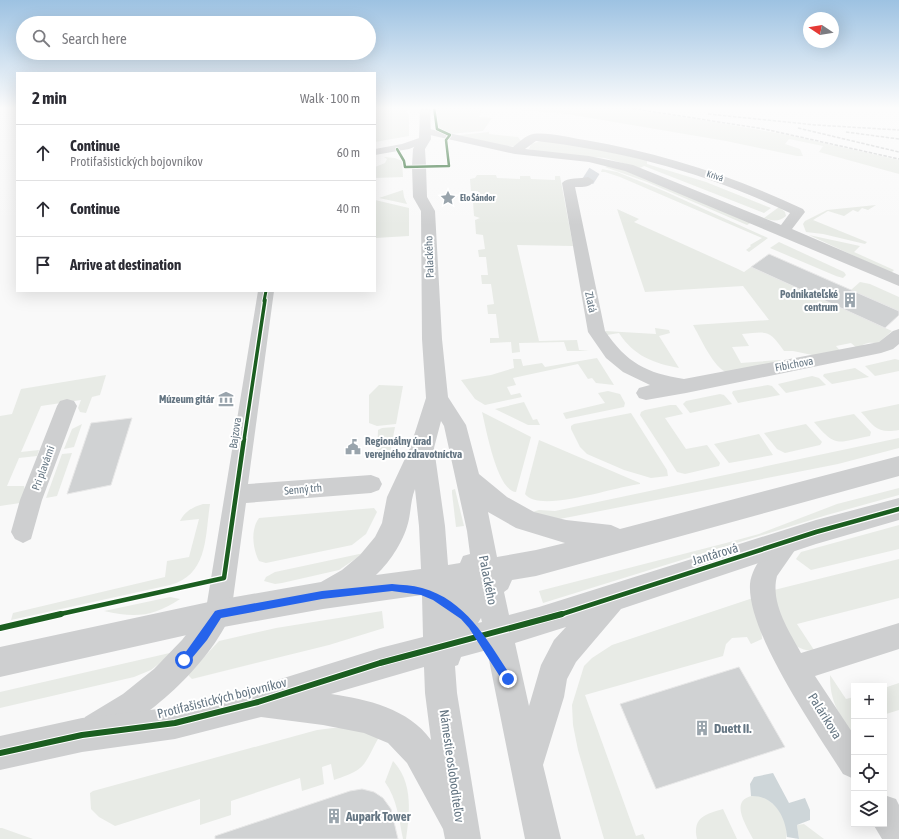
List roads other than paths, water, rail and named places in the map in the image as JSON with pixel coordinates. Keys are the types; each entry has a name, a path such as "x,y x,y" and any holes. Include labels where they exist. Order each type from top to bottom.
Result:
{"street":[{"path":"380,151 407,146"},
{"name":"Palackého","path":"420,146 420,197 432,204 432,339 437,398 422,448 432,540 463,607"},
{"name":"Palackého","path":"431,146 434,177"},
{"path":"492,146 592,174 649,175 899,281"},
{"name":"Krivá","path":"514,151 521,146"},
{"name":"Krivá","path":"599,146 690,168 744,186 798,212 784,231"},
{"path":"380,151 404,155 419,164"},
{"name":"Zlatá","path":"592,174 568,183 597,332 612,354 629,368 660,382 686,386"},
{"name":"Bajzova","path":"218,614 266,292"},
{"name":"Fibichova","path":"646,393 880,347 887,345 899,335"},
{"name":"Palackého","path":"437,398 454,425 480,532 463,607"},
{"name":"Pri plavárni","path":"23,532 31,500 67,406"},
{"path":"322,595 350,581 370,564 383,547 390,536 395,521 400,494 422,448"},
{"path":"463,607 521,566 899,466"},
{"path":"468,479 497,504 536,525 575,534 630,538"},
{"name":"Senný trh","path":"236,494 370,484"},
{"name":"Jantárová","path":"463,607 539,622 790,540 899,509"},
{"name":"Palárikova","path":"790,540 766,569 762,584 766,609 772,629 795,669 851,758"},
{"path":"4,662 218,614 322,595 392,588 421,592 463,607 508,679 526,767 543,839"},
{"path":"526,767 548,697 552,676 565,651 612,599"},
{"name":"Protifašistických bojovníkov","path":"0,753 82,735 175,723 258,702 398,658 463,607"},
{"name":"Námestie osloboditeľov","path":"461,832 441,693 443,669 463,607"},
{"name":"Protifašistických bojovníkov","path":"82,735 151,693 184,660 204,637 218,614"},
{"path":"795,669 899,636"},
{"path":"258,702 368,717 395,729 406,737 419,752 461,832"},
{"path":"887,816 899,835"}],"tunnel":[{"path":"588,181 595,170"}],"railway":[{"path":"841,146 899,159"},
{"path":"874,146 899,152"}],"place":[{"name":"Elo Šándor","path":"448,198"},
{"name":"Podnikateľské centrum","path":"850,300"},
{"name":"Múzeum gitár","path":"226,399"},
{"name":"Regionálny úrad verejného zdravotníctva","path":"353,447"},
{"name":"Duett II.","path":"702,728"},
{"name":"Aupark Tower","path":"334,816"}]}
